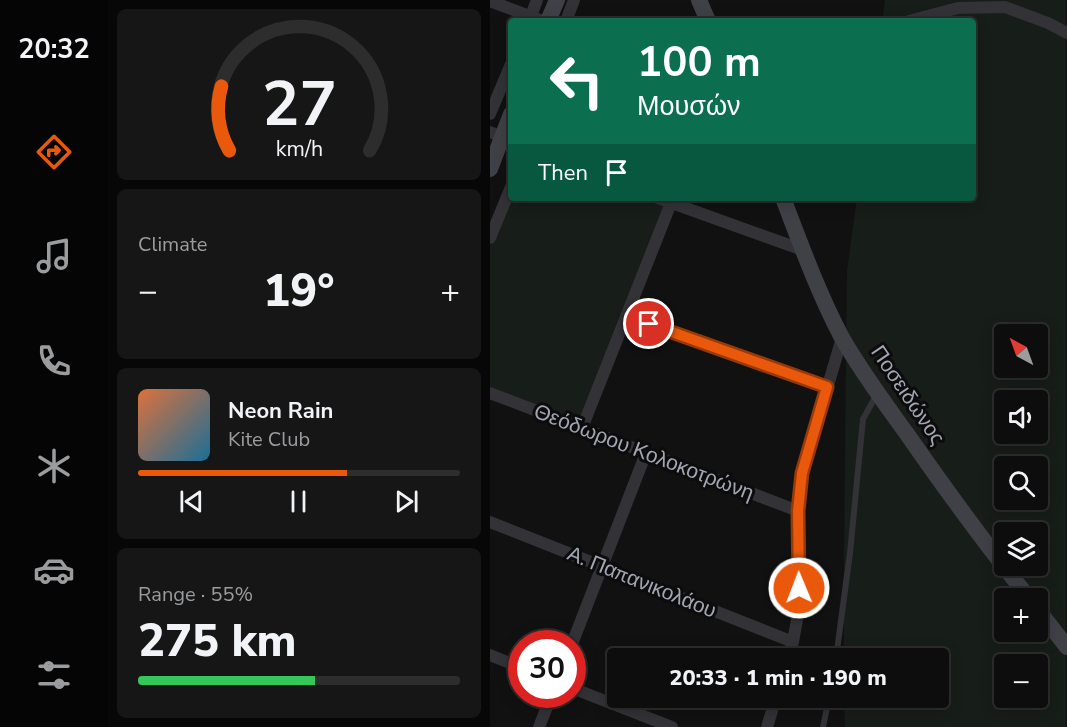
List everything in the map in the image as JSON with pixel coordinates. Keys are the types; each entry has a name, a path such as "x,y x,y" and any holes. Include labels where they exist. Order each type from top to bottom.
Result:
{"street":[{"path":"534,18 537,0"},
{"path":"549,18 557,0"},
{"path":"567,18 574,0"},
{"path":"699,0 707,18"},
{"path":"490,1 529,18"},
{"path":"920,18 958,8 1005,7 1048,23 1066,33"},
{"path":"490,114 508,71"},
{"path":"490,169 508,121"},
{"path":"490,238 508,194"},
{"path":"666,201 803,250"},
{"name":"Ποσειδώνος","path":"784,201 822,296 842,338 945,489 1021,588"},
{"path":"582,428 671,203"},
{"path":"627,316 827,387"},
{"path":"791,648 799,608 798,511 802,473 842,338"},
{"name":"Θεόδωρου Κολοκοτρώνη","path":"490,393 798,511"},
{"path":"577,630 646,453"},
{"name":"Α. Παπανικολάου","path":"490,522 793,642"},
{"path":"1048,623 1066,646"},
{"path":"490,655 508,662"},
{"path":"586,693 672,727"},
{"path":"539,727 546,708"},
{"path":"767,727 773,708"}],"lane":[{"path":"837,648 863,419 878,393"},
{"path":"823,727 827,708"}],"shaded area":[{"path":"885,0 1066,0 1066,727 845,727 844,708 949,708 949,648 844,648 847,271 857,201 976,201 976,18 882,18"},
{"path":"510,201 666,201 584,424 490,387 490,246"}],"route":[{"path":"649,324 827,387 802,473 798,511 799,588"}]}
